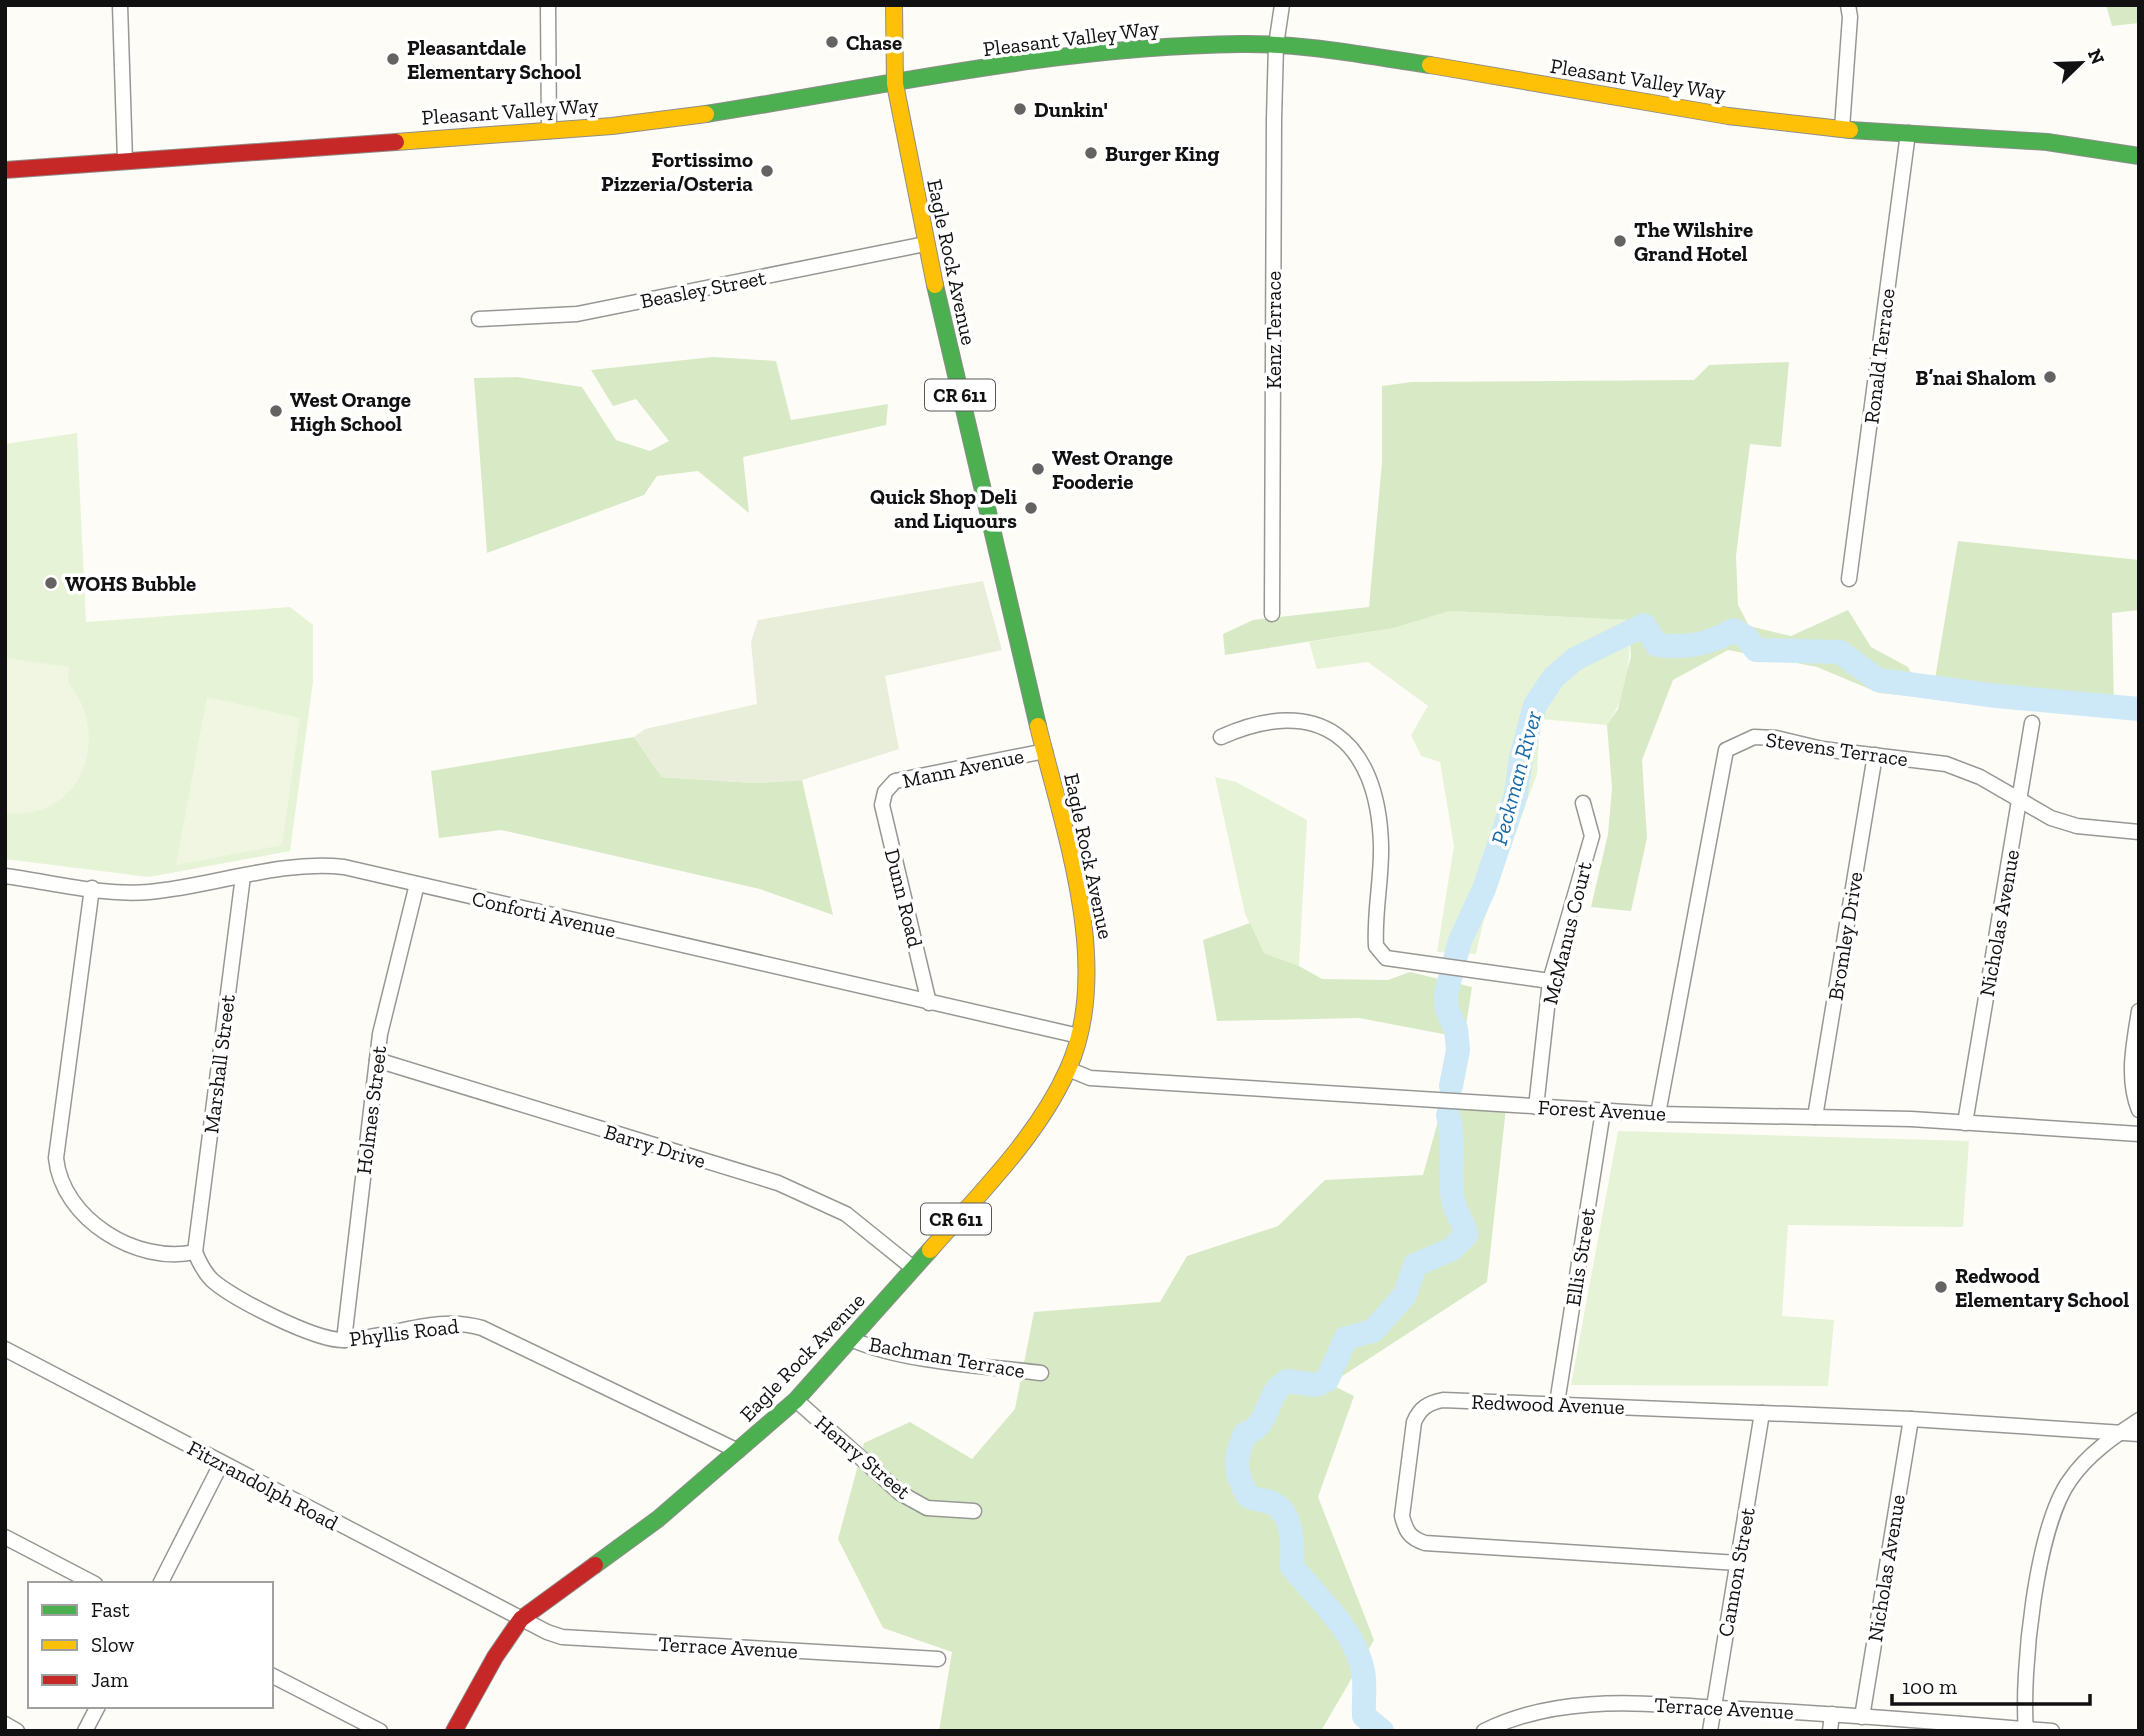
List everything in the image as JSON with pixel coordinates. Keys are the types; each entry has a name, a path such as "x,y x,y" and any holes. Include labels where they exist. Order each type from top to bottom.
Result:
{"main road":[{"name":"Eagle Rock Avenue","path":"454,1731 495,1657 522,1619 658,1519 796,1400 853,1340 1026,1139 1068,1069 1079,1036 1088,985 1087,942 1045,751 925,244 895,84 894,5"},
{"name":"Pleasant Valley Way","path":"5,170 462,134 550,131 678,119 1043,59 1139,49 1276,46 1397,60 1771,122 2077,146 2139,156"}],"street":[{"path":"120,5 125,161"},
{"path":"548,5 550,131"},
{"name":"Kenz Terrace","path":"1272,614 1276,46 1282,5"},
{"path":"1842,128 1850,17 1848,5"},
{"name":"Ronald Terrace","path":"1849,579 1908,133"},
{"name":"Beasley Street","path":"478,319 577,314 925,244"},
{"path":"1221,737 1251,723 1282,719 1310,722 1348,743 1363,764 1378,817 1381,875 1376,946 1380,953 1392,960 1550,981"},
{"name":"Nicholas Avenue","path":"1965,1122 2032,723"},
{"name":"Stevens Terrace","path":"1658,1114 1726,750 1754,737 1946,764 1980,777 2051,818 2077,826 2139,832"},
{"name":"Mann Avenue","path":"885,792 895,781 1045,751"},
{"name":"Bromley Drive","path":"1815,1117 1875,755"},
{"name":"Dunn Road","path":"885,792 882,806 929,1003"},
{"name":"McManus Court","path":"1536,1107 1550,981 1592,836 1583,803"},
{"name":"Conforti Avenue","path":"5,876 92,888 148,892 310,863 344,867 1079,1036"},
{"name":"Marshall Street","path":"195,1252 243,876"},
{"name":"Holmes Street","path":"344,1340 380,1034 417,884"},
{"path":"92,888 56,1158 58,1175 66,1191 103,1230 135,1249 177,1256 195,1252"},
{"path":"2139,1011 2131,1058 2134,1098 2139,1110"},
{"name":"Barry Drive","path":"377,1060 778,1183 846,1214 913,1268"},
{"name":"Forest Avenue","path":"1068,1069 1090,1078 1536,1107 1658,1114 1965,1122 2139,1134"},
{"name":"Ellis Street","path":"1557,1403 1603,1111"},
{"name":"Phyllis Road","path":"195,1252 212,1279 227,1289 272,1315 324,1337 344,1340 462,1322 482,1328 738,1451"},
{"name":"Bachman Terrace","path":"853,1340 869,1347 956,1363 1041,1373"},
{"name":"Fitzrandolph Road","path":"5,1349 522,1619"},
{"name":"Henry Street","path":"796,1400 900,1493 927,1508 974,1511"},
{"name":"Redwood Avenue","path":"1738,1563 1425,1543 1413,1539 1405,1529 1402,1516 1414,1422 1419,1411 1430,1403 1443,1400 1557,1403 1911,1419 2139,1434"},
{"name":"Cannon Street","path":"1710,1731 1762,1413"},
{"name":"Nicholas Avenue","path":"1862,1717 1911,1419"},
{"path":"2026,1730 2025,1661 2048,1530 2056,1502 2088,1457 2139,1420"},
{"path":"161,1582 221,1464"},
{"path":"5,1537 91,1582"},
{"name":"Terrace Avenue","path":"522,1619 562,1637 938,1659"},
{"path":"273,1676 380,1731"},
{"name":"Terrace Avenue","path":"1484,1731 1535,1710 1614,1703 1832,1714 2052,1731"},
{"path":"85,1731 97,1708"},
{"path":"1830,1731 1832,1714"},
{"path":"5,1724 18,1731"}],"green space":[{"path":"2106,5 2139,5 2139,23 2112,26"},
{"path":"713,357 776,361 791,420 888,404 886,425 743,457 749,513 698,471 657,476 644,495 487,553 474,378 517,377 582,387 616,440 650,451 669,441 636,399 613,406 591,370"},
{"path":"1789,362 1781,447 1750,444 1736,556 1738,605 1749,626 1791,636 1848,610 1871,647 1908,667 1923,697 1879,693 1817,667 1728,650 1673,680 1642,760 1647,838 1631,911 1591,907 1608,834 1612,788 1607,725 1618,709 1631,656 1628,620 1450,611 1394,628 1225,655 1223,634 1253,620 1369,607 1382,462 1382,386 1412,382 1694,380 1709,365"},
{"path":"77,433 86,622 290,607 313,625 313,682 290,851 149,877 5,859 5,444"},
{"path":"1958,541 2139,560 2139,610 2112,613 2114,708 1933,691"},
{"path":"983,581 1002,650 885,676 899,749 802,780 754,783 662,777 634,737 645,729 757,704 751,642 758,620"},
{"path":"1450,611 1629,620 1627,675 1620,701 1607,725 1540,719 1537,774 1483,923 1476,954 1437,952 1454,846 1440,762 1421,756 1411,735 1428,706 1368,662 1317,669 1309,642 1394,628"},
{"path":"5,658 69,667 68,682 81,704 88,727 88,750 82,771 71,790 54,804 32,812 5,813"},
{"path":"207,697 300,718 282,845 176,865"},
{"path":"634,737 662,777 754,783 802,780 833,915 760,889 501,830 439,838 431,771"},
{"path":"1215,777 1236,782 1307,820 1299,966 1264,953 1245,914"},
{"path":"1250,923 1264,953 1299,966 1322,979 1388,980 1410,972 1472,987 1464,1038 1359,1018 1217,1021 1203,940"},
{"path":"1443,1103 1506,1108 1487,1282 1330,1384 1354,1396 1318,1497 1374,1640 1321,1731 939,1731 952,1652 883,1628 838,1539 864,1443 910,1422 972,1459 1015,1409 1034,1312 1160,1302 1187,1256 1278,1226 1325,1180 1423,1175"},
{"path":"1618,1131 1969,1141 1963,1227 1788,1225 1782,1316 1834,1320 1828,1386 1571,1385"}],"waterway":[{"name":"Peckman River","path":"1451,1086 1458,1050 1456,1029 1447,1010 1446,993 1460,941 1484,889 1516,794 1521,758 1535,705 1554,677 1575,659 1644,625 1657,645 1668,646 1706,642 1734,630 1746,637 1756,650 1840,652 1878,680 1997,696 2139,709"},
{"name":"Peckman River","path":"1382,1731 1364,1716 1364,1676 1352,1642 1334,1615 1292,1567 1292,1540 1284,1513 1270,1502 1248,1496 1240,1480 1237,1458 1245,1434 1260,1423 1280,1387 1287,1381 1316,1385 1327,1380 1346,1338 1373,1331 1405,1295 1415,1265 1452,1249 1466,1235 1453,1199 1448,1115"}],"traffic: fast":[{"path":"706,114 972,69 1174,46 1265,44 1430,65"},
{"path":"1850,130 2047,142 2139,156"},
{"path":"935,285 1038,726"},
{"path":"595,1565 658,1519 796,1400 930,1250"}],"traffic: slow":[{"path":"894,5 895,84 935,285"},
{"path":"1430,65 1728,116 1850,130"},
{"path":"396,142 612,126 706,114"},
{"path":"930,1250 1006,1164 1040,1119 1068,1069 1081,1029 1086,987 1080,898 1038,726"}],"traffic: jam":[{"path":"5,170 396,142"},
{"path":"454,1731 495,1657 521,1619 595,1565"}],"place":[{"name":"Chase","path":"832,42"},
{"name":"Pleasantdale Elementary School","path":"393,59"},
{"name":"Dunkin'","path":"1020,109"},
{"name":"Burger King","path":"1091,153"},
{"name":"Fortissimo Pizzeria/Osteria","path":"767,171"},
{"name":"The Wilshire Grand Hotel","path":"1620,241"},
{"name":"B’nai Shalom","path":"2050,377"},
{"name":"West Orange High School","path":"276,411"},
{"name":"West Orange Fooderie","path":"1038,469"},
{"name":"Quick Shop Deli and Liquours","path":"1031,508"},
{"name":"WOHS Bubble","path":"51,583"},
{"name":"Redwood Elementary School","path":"1941,1287"}]}
